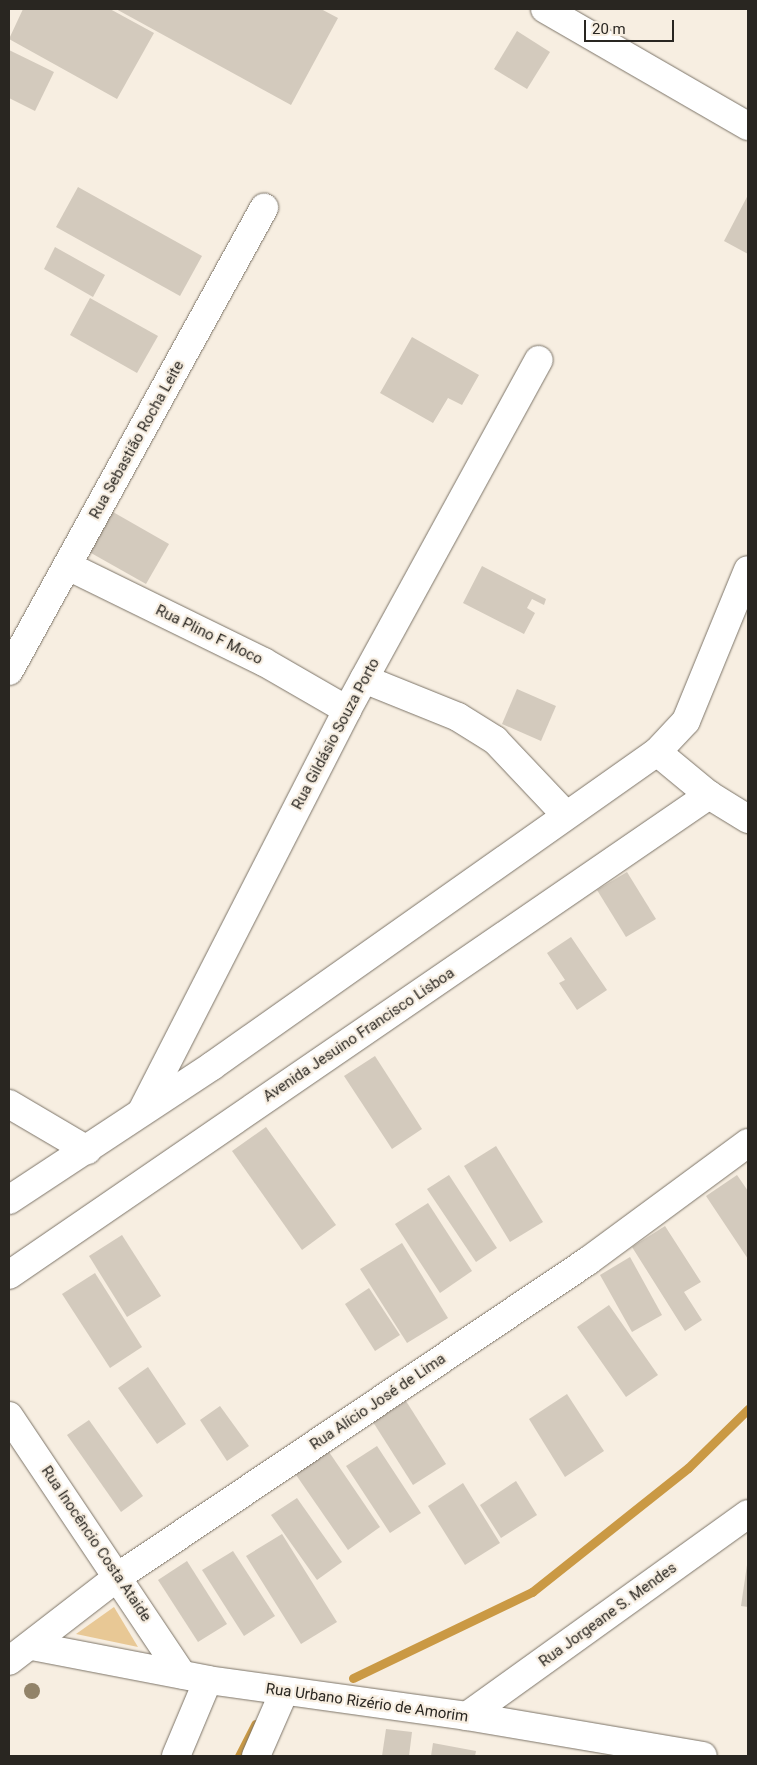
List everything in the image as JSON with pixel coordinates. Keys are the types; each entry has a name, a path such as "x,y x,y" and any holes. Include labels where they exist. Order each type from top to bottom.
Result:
{"street":[{"path":"545,9 748,126"},
{"name":"Rua Sebastião Rocha Leite","path":"9,671 18,634 68,566 264,208"},
{"name":"Rua Gildásio Souza Porto","path":"141,1112 347,710 539,360"},
{"name":"Rua Plino F Moco","path":"68,566 264,662 347,710"},
{"path":"9,1200 141,1112 657,752 686,721 748,570"},
{"path":"364,679 458,717 495,740 566,815"},
{"path":"657,752 709,795 748,818"},
{"name":"Avenida Jesuino Francisco Lisboa","path":"9,1275 709,795"},
{"path":"9,1104 86,1150"},
{"name":"Rua Alício José de Lima","path":"9,1661 32,1646 119,1576 588,1261 748,1143"},
{"name":"Rua Inocêncio Costa Ataide","path":"9,1416 119,1576 195,1677"},
{"name":"Rua Jorgeane S. Mendes","path":"467,1716 748,1514"},
{"name":"Rua Urbano Rizério de Amorim","path":"32,1646 284,1692 467,1716 703,1756"},
{"path":"176,1756 195,1677"},
{"path":"256,1756 284,1692"}],"shaded area":[{"path":"114,1607 138,1647 76,1634"}],"building":[{"path":"23,9 110,9 154,33 117,99 9,39"},
{"path":"116,9 321,9 338,18 291,105"},
{"path":"517,31 550,52 527,89 494,69"},
{"path":"9,50 54,72 35,111 9,98"},
{"path":"78,187 202,256 180,296 56,227"},
{"path":"748,195 748,254 724,241"},
{"path":"55,247 105,275 93,297 44,269"},
{"path":"90,298 158,336 137,373 70,335"},
{"path":"412,337 479,375 462,405 448,398 433,423 380,393"},
{"path":"106,508 169,544 146,584 84,549"},
{"path":"482,566 546,599 544,605 532,599 527,608 535,613 524,634 463,603"},
{"path":"517,689 556,706 541,741 502,724"},
{"path":"627,872 656,919 626,937 597,890"},
{"path":"571,937 607,990 577,1010 559,983 565,980 547,953"},
{"path":"375,1056 422,1129 392,1149 344,1076"},
{"path":"266,1127 336,1225 302,1250 232,1151"},
{"path":"496,1146 543,1222 510,1242 464,1166"},
{"path":"449,1175 497,1248 476,1262 427,1189"},
{"path":"737,1175 748,1191 748,1259 706,1196"},
{"path":"428,1203 472,1271 440,1293 395,1224"},
{"path":"665,1226 701,1282 684,1292 702,1320 685,1331 632,1247"},
{"path":"122,1235 161,1296 127,1317 89,1256"},
{"path":"402,1243 448,1318 407,1343 360,1269"},
{"path":"630,1257 662,1315 632,1332 600,1275"},
{"path":"95,1273 142,1347 110,1368 62,1294"},
{"path":"369,1288 400,1335 375,1351 345,1304"},
{"path":"609,1305 658,1375 626,1397 577,1327"},
{"path":"148,1367 186,1424 157,1444 118,1388"},
{"path":"567,1394 604,1451 565,1477 529,1419"},
{"path":"406,1401 446,1464 413,1485 373,1422"},
{"path":"220,1406 249,1446 227,1461 200,1420"},
{"path":"89,1420 143,1496 121,1512 67,1435"},
{"path":"377,1446 421,1513 390,1533 346,1466"},
{"path":"327,1449 380,1527 348,1550 294,1472"},
{"path":"516,1481 537,1515 501,1538 480,1505"},
{"path":"463,1483 500,1543 465,1565 428,1506"},
{"path":"297,1498 342,1562 317,1580 271,1515"},
{"path":"282,1534 337,1622 301,1644 246,1556"},
{"path":"233,1551 275,1616 244,1636 202,1570"},
{"path":"187,1561 227,1624 198,1642 158,1580"},
{"path":"748,1566 748,1607 741,1606"},
{"path":"386,1729 412,1732 409,1756 382,1756"},
{"path":"433,1743 476,1751 475,1756 431,1756"}],"waterway":[{"path":"353,1678 532,1592 688,1468 748,1409"},
{"path":"239,1756 255,1724"}]}
